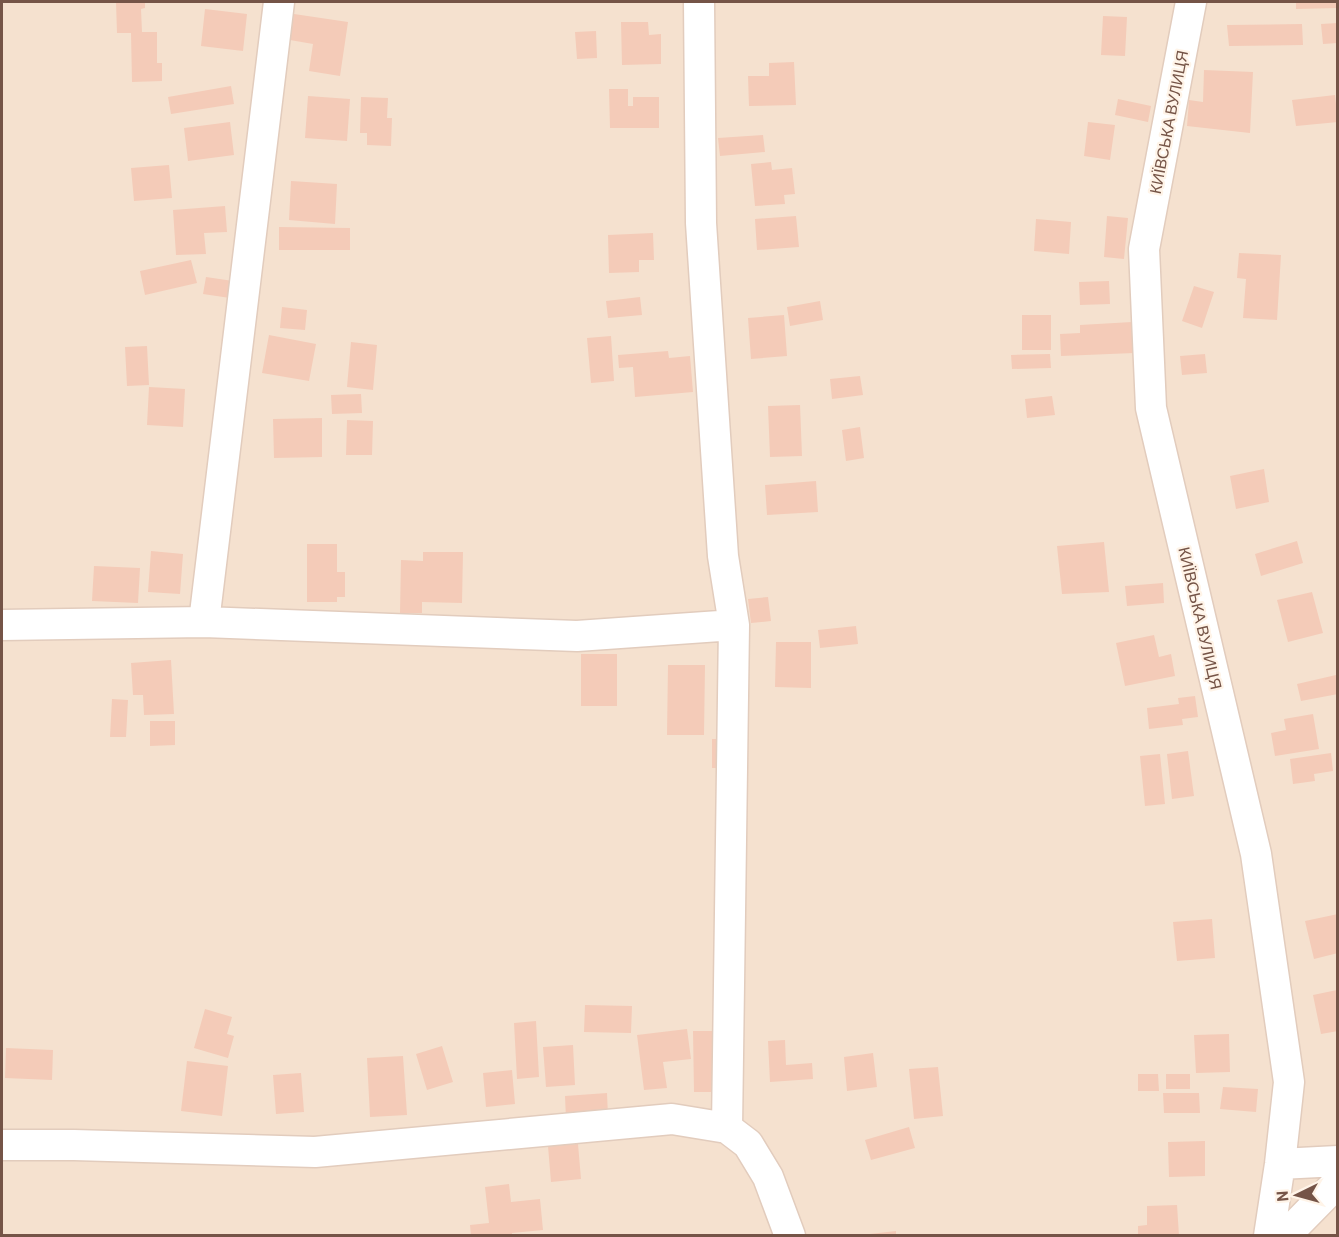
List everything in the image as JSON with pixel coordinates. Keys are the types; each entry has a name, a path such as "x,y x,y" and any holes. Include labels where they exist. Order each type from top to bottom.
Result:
{"street":[{"path":"204,622 279,2"},
{"path":"699,2 701,223 723,556 734,625 727,1128"},
{"name":"КИЇВСЬКА ВУЛИЦЯ","path":"1191,2 1144,249 1151,408 1256,854 1289,1082 1269,1236"},
{"path":"2,625 204,622 577,636 734,625"},
{"path":"2,1145 315,1152 672,1119 727,1128 748,1144 768,1177 790,1236"},
{"path":"1280,1164 1338,1161"},
{"path":"1285,1236 1338,1182"}],"shaded area":[{"path":"2,2 1337,2 1337,1235 2,1235"}],"building":[{"path":"116,2 145,2 145,8 141,9 142,32 157,32 157,63 162,63 162,81 132,82 131,33 117,33"},
{"path":"1296,2 1338,2 1338,8 1296,9"},
{"path":"205,9 247,14 243,51 201,46"},
{"path":"294,14 348,22 340,76 309,71 313,44 290,40"},
{"path":"1103,16 1127,17 1125,56 1101,55"},
{"path":"621,22 648,22 649,35 661,34 661,64 622,65"},
{"path":"1338,23 1338,43 1323,44 1321,24"},
{"path":"1302,24 1303,45 1229,46 1227,25"},
{"path":"596,31 597,58 577,59 575,32"},
{"path":"794,62 796,105 749,106 748,76 769,76 769,63"},
{"path":"1204,70 1253,72 1250,133 1187,126 1189,100 1203,102"},
{"path":"231,86 234,104 171,114 168,97"},
{"path":"609,89 628,89 628,106 633,106 633,97 659,97 659,128 610,128"},
{"path":"1335,95 1338,122 1296,126 1292,100"},
{"path":"308,96 350,99 347,141 305,138"},
{"path":"361,97 388,98 387,118 392,118 391,146 367,145 367,133 360,133"},
{"path":"1118,99 1151,106 1148,122 1115,115"},
{"path":"230,122 234,155 188,161 184,128"},
{"path":"1088,122 1115,125 1110,160 1084,156"},
{"path":"763,135 765,152 720,156 718,138"},
{"path":"771,162 772,170 792,168 795,194 784,195 785,204 755,206 751,164"},
{"path":"169,165 172,198 134,201 131,168"},
{"path":"291,181 337,184 335,224 289,220"},
{"path":"225,206 227,232 204,233 206,254 176,255 173,210"},
{"path":"796,216 799,247 757,250 755,219"},
{"path":"1107,216 1128,218 1124,259 1104,257"},
{"path":"1036,219 1071,222 1069,254 1034,251"},
{"path":"279,227 350,228 350,250 279,250"},
{"path":"653,233 654,260 639,260 639,272 609,273 608,235"},
{"path":"1239,253 1281,255 1277,320 1243,318 1246,279 1237,278"},
{"path":"191,260 197,283 145,295 140,271"},
{"path":"206,277 233,281 230,298 203,294"},
{"path":"1109,281 1110,304 1080,305 1079,282"},
{"path":"1194,286 1214,292 1202,328 1182,321"},
{"path":"640,297 642,315 608,318 606,301"},
{"path":"820,301 823,320 790,326 787,307"},
{"path":"282,307 307,310 305,330 280,328"},
{"path":"784,315 787,356 751,359 748,318"},
{"path":"1022,315 1051,315 1051,350 1022,350"},
{"path":"1132,322 1134,353 1061,356 1060,334 1080,333 1080,325"},
{"path":"269,335 316,344 309,381 262,373"},
{"path":"611,336 614,381 591,383 587,338"},
{"path":"351,342 377,345 373,390 347,387"},
{"path":"147,346 149,385 127,386 125,347"},
{"path":"668,351 669,358 690,356 693,392 635,397 633,367 619,368 618,355"},
{"path":"1050,354 1051,368 1012,369 1011,355"},
{"path":"1205,354 1207,373 1182,375 1180,356"},
{"path":"860,376 863,395 832,399 830,379"},
{"path":"149,387 185,389 183,427 147,425"},
{"path":"361,394 362,413 332,414 331,395"},
{"path":"1052,396 1055,415 1027,418 1025,399"},
{"path":"800,405 802,456 770,457 768,406"},
{"path":"322,418 322,457 274,458 273,419"},
{"path":"347,420 373,421 372,455 346,455"},
{"path":"860,427 864,458 846,461 842,430"},
{"path":"1264,469 1269,502 1236,509 1230,476"},
{"path":"816,481 818,512 767,515 765,485"},
{"path":"1297,541 1303,563 1261,576 1255,554"},
{"path":"1104,542 1109,592 1062,594 1057,546"},
{"path":"307,544 337,544 337,572 345,572 345,597 337,597 337,602 307,602"},
{"path":"151,551 183,554 180,594 148,592"},
{"path":"423,552 463,552 462,603 422,602 422,613 400,613 401,560 423,561"},
{"path":"94,566 140,568 138,603 92,601"},
{"path":"1163,583 1164,603 1127,606 1125,586"},
{"path":"1312,592 1323,633 1288,642 1277,600"},
{"path":"768,597 771,621 751,623 748,599"},
{"path":"856,626 858,644 820,648 818,630"},
{"path":"1154,635 1159,657 1171,654 1175,676 1125,686 1116,643"},
{"path":"776,642 811,642 811,688 775,687"},
{"path":"581,654 617,654 617,706 581,706"},
{"path":"171,660 174,714 144,715 143,695 133,695 131,663"},
{"path":"668,665 705,665 704,735 667,735"},
{"path":"1336,675 1338,694 1301,701 1297,684"},
{"path":"1195,696 1198,717 1182,719 1183,725 1149,729 1147,708 1179,704 1178,698"},
{"path":"112,699 128,700 126,737 110,737"},
{"path":"1313,714 1319,749 1275,756 1271,733 1286,730 1284,719"},
{"path":"150,721 175,721 175,745 150,746"},
{"path":"712,739 726,739 726,768 712,768"},
{"path":"1188,751 1194,796 1172,799 1167,754"},
{"path":"1331,753 1333,771 1314,774 1315,781 1293,784 1290,759"},
{"path":"1160,754 1165,804 1145,806 1140,756"},
{"path":"1338,914 1338,953 1314,959 1305,921"},
{"path":"1212,919 1215,958 1177,961 1173,922"},
{"path":"1337,990 1338,1031 1321,1034 1313,995"},
{"path":"585,1005 632,1006 631,1033 584,1032"},
{"path":"205,1009 232,1017 227,1034 234,1036 228,1058 194,1048"},
{"path":"536,1021 539,1077 517,1079 514,1023"},
{"path":"687,1029 691,1059 663,1062 667,1088 644,1090 637,1035"},
{"path":"693,1031 718,1031 718,1092 694,1092"},
{"path":"1229,1034 1230,1072 1196,1073 1194,1035"},
{"path":"785,1040 786,1065 812,1063 813,1079 770,1082 768,1041"},
{"path":"573,1045 575,1085 546,1087 543,1047"},
{"path":"442,1046 453,1082 427,1090 416,1054"},
{"path":"6,1048 53,1050 52,1080 5,1078"},
{"path":"873,1053 877,1087 847,1091 844,1057"},
{"path":"403,1056 407,1115 370,1117 367,1058"},
{"path":"187,1061 228,1066 222,1116 181,1111"},
{"path":"938,1067 943,1116 914,1119 909,1069"},
{"path":"512,1070 515,1104 486,1107 483,1073"},
{"path":"301,1073 304,1112 276,1114 273,1075"},
{"path":"1138,1074 1158,1074 1159,1091 1138,1091"},
{"path":"1166,1074 1190,1074 1190,1089 1166,1089"},
{"path":"1223,1087 1258,1089 1256,1112 1220,1109"},
{"path":"607,1093 608,1116 566,1119 565,1096"},
{"path":"1163,1093 1199,1093 1200,1113 1164,1113"},
{"path":"909,1127 915,1148 871,1160 865,1140"},
{"path":"1205,1141 1205,1176 1169,1177 1168,1142"},
{"path":"578,1144 581,1179 551,1182 548,1146"},
{"path":"509,1184 511,1202 540,1199 543,1230 512,1233 512,1236 471,1236 470,1225 489,1223 485,1187"},
{"path":"1177,1205 1179,1236 1138,1236 1138,1226 1147,1225 1147,1206"},
{"path":"896,1231 896,1236 870,1236 870,1234"}]}
